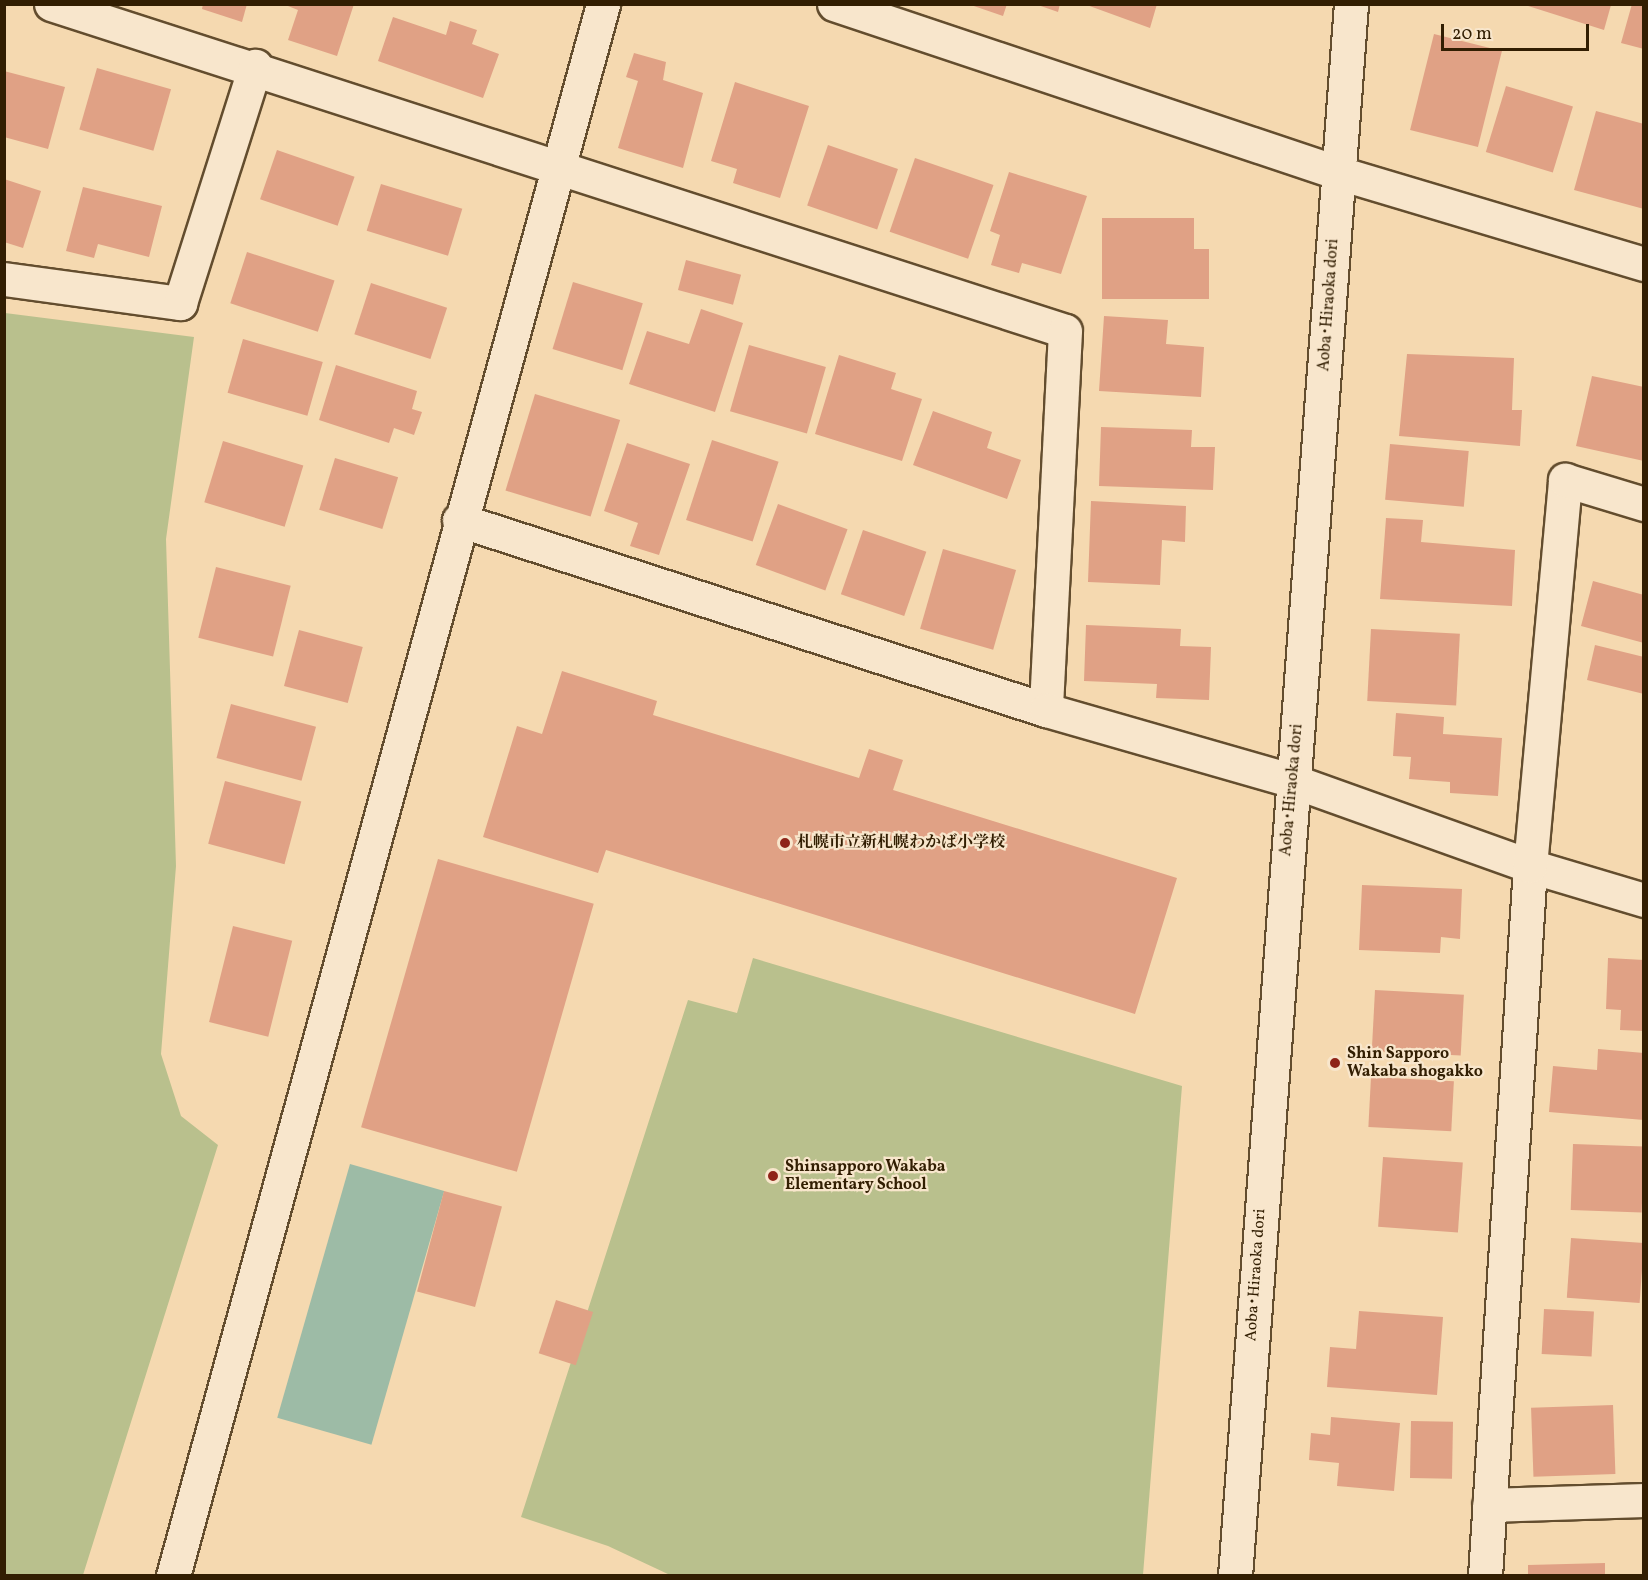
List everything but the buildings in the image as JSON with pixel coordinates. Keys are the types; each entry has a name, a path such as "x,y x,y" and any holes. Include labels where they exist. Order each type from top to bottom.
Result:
{"street":[{"path":"51,4 255,66 1065,330 1046,710"},
{"path":"173,1575 459,520 603,4"},
{"path":"834,4 1339,173 1644,264"},
{"name":"Aoba･Hiraoka dori","path":"1235,1575 1351,4"},
{"path":"4,279 180,303 255,66"},
{"path":"1485,1575 1530,866 1565,480 1644,504"},
{"path":"459,520 1046,710 1293,781 1530,866 1644,900"},
{"path":"1489,1505 1644,1500"}],"green space":[{"path":"5,313 194,337 166,539 176,866 161,1054 181,1116 218,1145 83,1575 5,1575"},
{"path":"753,958 1182,1086 1143,1575 670,1575 608,1546 521,1517 688,1000 737,1013"}],"shaded area":[{"path":"350,1164 444,1191 371,1445 277,1418"}],"place":[{"name":"札幌市立新札幌わかば小学校","path":"785,843"},
{"name":"Shin Sapporo Wakaba shogakko","path":"1335,1063"},
{"name":"Shinsapporo Wakaba Elementary School","path":"773,1176"}]}
